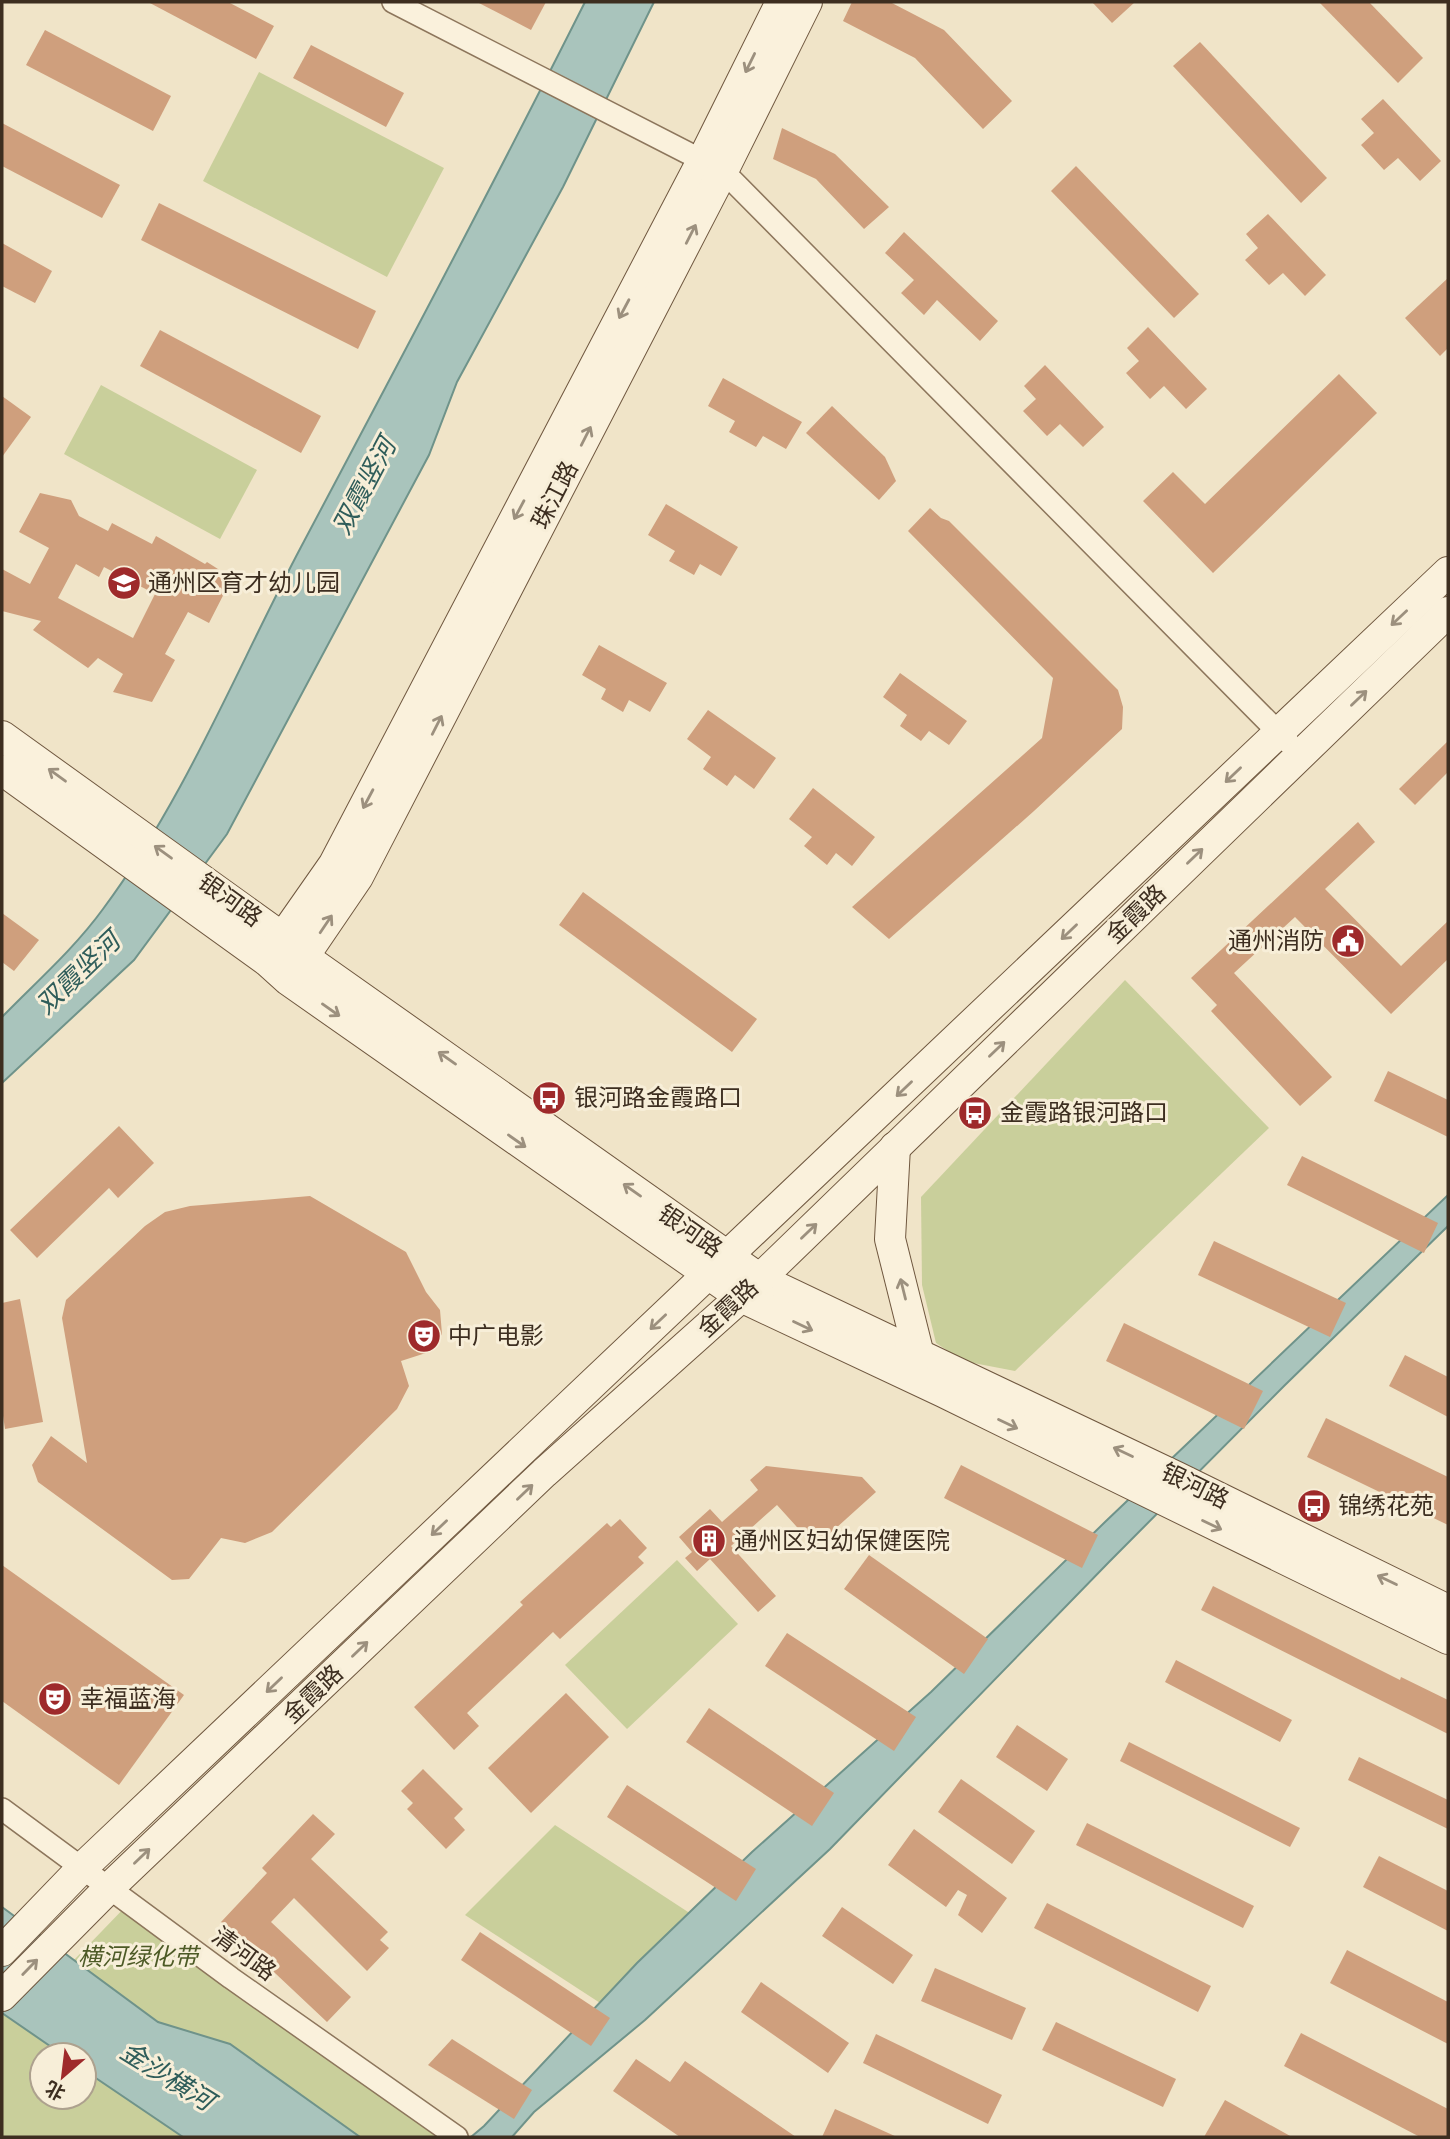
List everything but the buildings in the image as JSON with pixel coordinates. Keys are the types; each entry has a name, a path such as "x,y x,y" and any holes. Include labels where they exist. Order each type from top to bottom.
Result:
{"main road":[{"name":"珠江路","path":"712,166 781,2"},
{"name":"珠江路","path":"286,959 358,877 712,166 807,2"},
{"name":"金霞路","path":"2,1951 83,1867 1448,572"},
{"name":"金霞路","path":"2,1996 110,1887 544,1473 750,1288 1448,612"},
{"name":"银河路","path":"2,736 105,827 286,959 750,1288 943,1392 1444,1617"},
{"name":"银河路","path":"2,770 105,827"},
{"path":"895,1147 890,1239 919,1355"},
{"name":"银河路","path":"750,1288 919,1355 1177,1477 1444,1617"}],"street":[{"path":"393,2 712,166 1300,754"},
{"name":"清河路","path":"2,1809 231,1978 457,2137"}],"green space":[{"path":"259,72 444,168 387,277 203,181"},
{"path":"101,385 257,470 220,539 64,454"},
{"path":"1125,980 1269,1128 1015,1371 963,1361 936,1343 922,1285 921,1197"},
{"path":"677,1560 738,1624 627,1729 565,1665"},
{"path":"555,1825 711,1927 617,2014 465,1915"},
{"name":"横河绿化带","path":"130,1902 457,2137 360,2137 230,2044 158,2022 74,1960"},
{"path":"2,2013 43,2041 28,2041 28,2111 98,2111 98,2079 183,2137 2,2137"}],"water":[{"name":"双霞竖河","path":"585,2 654,2 563,187 457,382 429,455 227,834 134,960 2,1083 2,1017 92,924 160,823"},
{"path":"1448,1195 1448,1226 1109,1562 830,1849 645,2020 534,2112 512,2137 471,2137 637,1963 752,1852 931,1692"},
{"name":"金沙横河","path":"2,1907 158,2022 230,2044 360,2137 183,2137 98,2079 98,2041 43,2041 2,2013"}],"place":[{"name":"通州区育才幼儿园","path":"124,583"},
{"name":"通州消防","path":"1348,941"},
{"name":"银河路金霞路口","path":"549,1098"},
{"name":"金霞路银河路口","path":"975,1113"},
{"name":"中广电影","path":"424,1336"},
{"name":"锦绣花苑","path":"1314,1506"},
{"name":"通州区妇幼保健医院","path":"709,1541"},
{"name":"幸福蓝海","path":"55,1699"}]}
